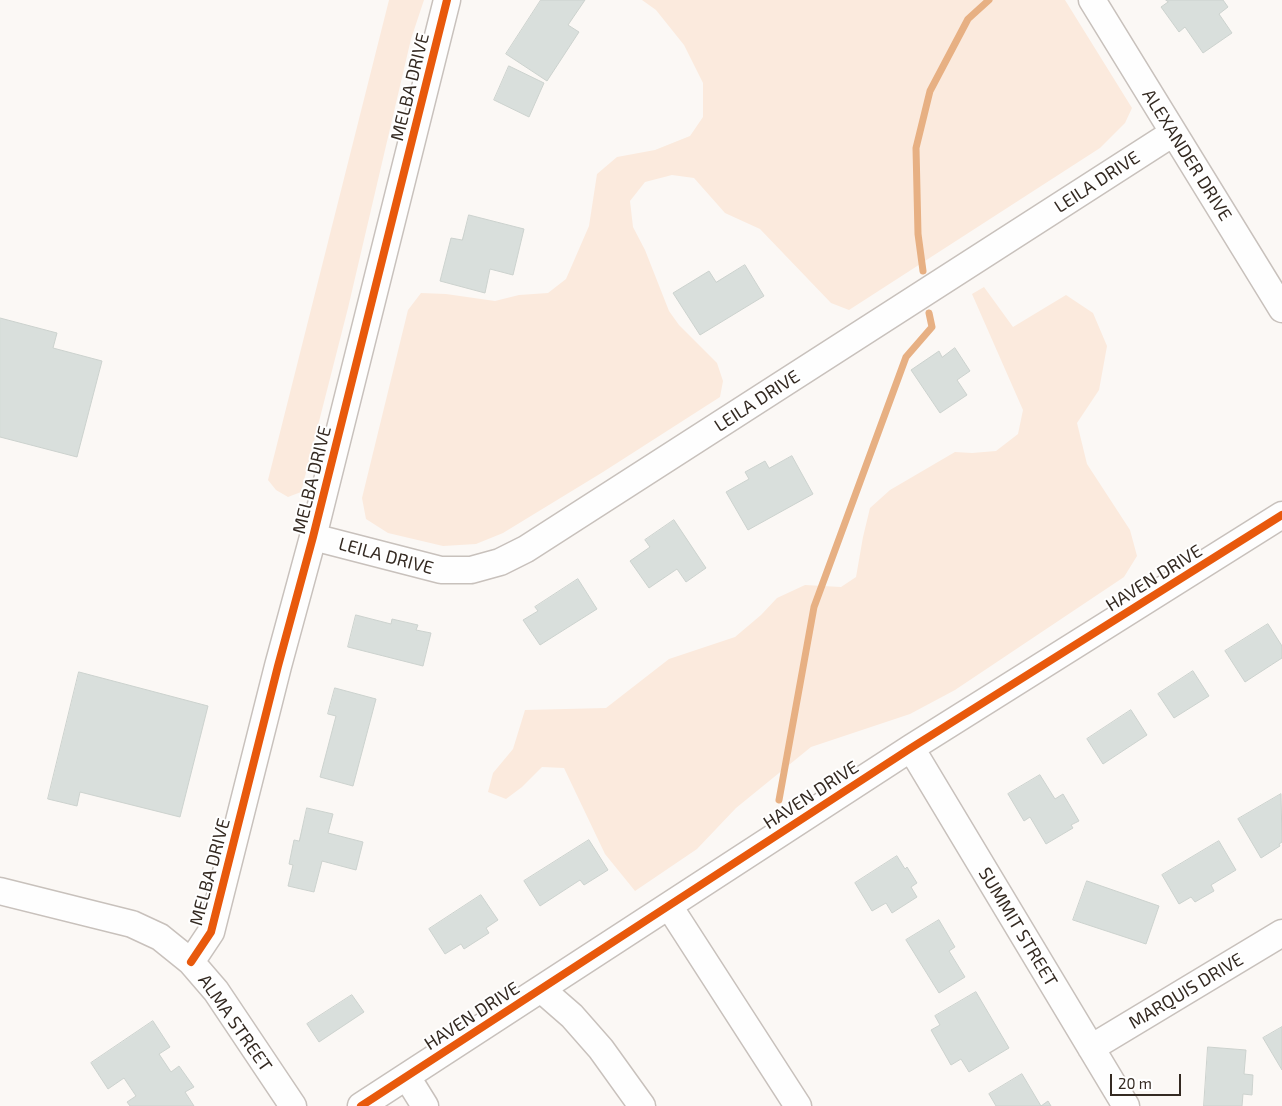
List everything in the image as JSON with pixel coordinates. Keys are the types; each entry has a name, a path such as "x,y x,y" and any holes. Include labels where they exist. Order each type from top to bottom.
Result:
{"street":[{"name":"MELBA DRIVE","path":"191,962 211,932 278,666 313,537 447,0"},
{"name":"ALEXANDER DRIVE","path":"1092,0 1282,309"},
{"name":"LEILA DRIVE","path":"313,537 441,570 471,570 500,562 526,549 1173,133"},
{"name":"HAVEN DRIVE","path":"361,1106 911,748 1282,515"},
{"name":"SUMMIT STREET","path":"911,748 1126,1106"},
{"name":"ALMA STREET","path":"0,891 132,924 160,937 191,962 216,991 293,1106"},
{"path":"669,906 798,1106"},
{"name":"MARQUIS DRIVE","path":"1091,1048 1282,934"},
{"path":"541,989 572,1016 601,1049 641,1105"},
{"path":"407,1077 425,1106"}],"shaded area":[{"path":"389,0 424,0 411,39 348,308 301,492 288,497 276,490 268,480"},
{"path":"642,0 1065,0 1132,108 1125,123 1100,148 849,310 831,303 760,229 725,213 694,178 672,175 645,182 630,201 633,227 645,250 669,311 679,325 717,363 723,381 720,397 503,533 476,544 443,546 388,533 366,519 362,498 408,310 421,293 446,294 495,301 519,295 548,293 566,279 589,226 597,174 617,157 655,150 690,136 703,117 703,83 684,45 656,10"},
{"path":"984,287 1013,327 1066,295 1093,313 1107,346 1099,390 1077,423 1087,464 1130,530 1137,556 1124,577 955,690 910,714 811,747 736,808 697,849 635,891 605,854 564,768 542,767 522,787 506,799 488,792 493,773 513,749 525,710 606,708 669,659 735,637 761,615 777,598 805,585 841,587 856,577 870,508 890,490 955,452 996,451 1018,434 1023,410 972,294"}],"building":[{"path":"541,0 585,0 568,25 579,32 547,81 506,54"},
{"path":"1166,0 1223,0 1228,7 1219,14 1232,33 1203,53 1185,27 1179,32 1161,7 1168,2"},
{"path":"509,66 544,83 529,117 494,100"},
{"path":"469,215 524,229 513,275 490,269 485,293 440,281 451,238 462,240"},
{"path":"745,265 764,296 700,335 673,293 709,271 716,282"},
{"path":"0,318 57,333 53,348 102,361 77,457 0,437"},
{"path":"955,348 970,371 957,380 967,395 940,413 911,370 939,351 942,357"},
{"path":"792,456 813,494 748,530 726,492 749,479 745,472 765,461 769,468"},
{"path":"674,520 706,568 686,582 677,569 649,588 630,561 650,547 645,540"},
{"path":"578,579 597,609 540,645 523,620 538,611 535,607"},
{"path":"356,615 391,624 392,619 418,625 416,630 431,633 423,666 348,647"},
{"path":"1268,624 1282,646 1282,658 1245,682 1225,651"},
{"path":"1193,671 1209,696 1174,718 1158,694"},
{"path":"79,672 208,706 180,817 80,792 77,806 48,799"},
{"path":"335,688 376,699 353,786 320,777 336,716 328,714"},
{"path":"1131,710 1147,735 1103,764 1087,739"},
{"path":"1040,775 1055,799 1063,794 1079,821 1071,825 1073,828 1046,844 1030,817 1024,821 1008,794"},
{"path":"1281,794 1282,842 1279,844 1280,846 1261,858 1238,819"},
{"path":"307,808 333,814 328,833 363,842 356,870 322,861 314,892 288,886 293,865 289,864 294,840 299,841"},
{"path":"589,840 608,870 584,885 580,880 540,906 524,881"},
{"path":"1219,841 1236,870 1211,885 1214,891 1195,902 1191,897 1179,904 1162,875"},
{"path":"897,856 917,883 911,887 917,897 892,913 886,903 872,911 855,883"},
{"path":"1087,881 1159,906 1146,944 1073,920"},
{"path":"481,895 498,920 486,928 489,933 464,949 461,944 445,954 429,929"},
{"path":"939,920 955,947 949,951 965,977 939,993 906,940"},
{"path":"976,992 1009,1048 969,1072 961,1059 951,1065 931,1030 940,1025 935,1016"},
{"path":"352,995 364,1012 319,1042 307,1024"},
{"path":"153,1021 170,1047 159,1054 171,1072 179,1066 194,1087 185,1092 194,1106 130,1106 127,1102 136,1096 124,1078 108,1089 91,1063"},
{"path":"1282,1027 1282,1070 1263,1038"},
{"path":"1208,1047 1246,1050 1244,1074 1253,1075 1252,1095 1243,1094 1242,1106 1204,1106"},
{"path":"1022,1074 1041,1106 996,1106 989,1094"},
{"path":"1048,1101 1051,1106 1041,1106"}],"waterway":[{"path":"923,271 918,234 916,148 930,91 968,19 989,0"},
{"path":"779,800 814,607 906,357 932,327 929,313"}],"cycle path":[{"path":"191,962 211,932 278,666 313,537 447,0"},
{"path":"361,1106 911,748 1282,515"}]}
